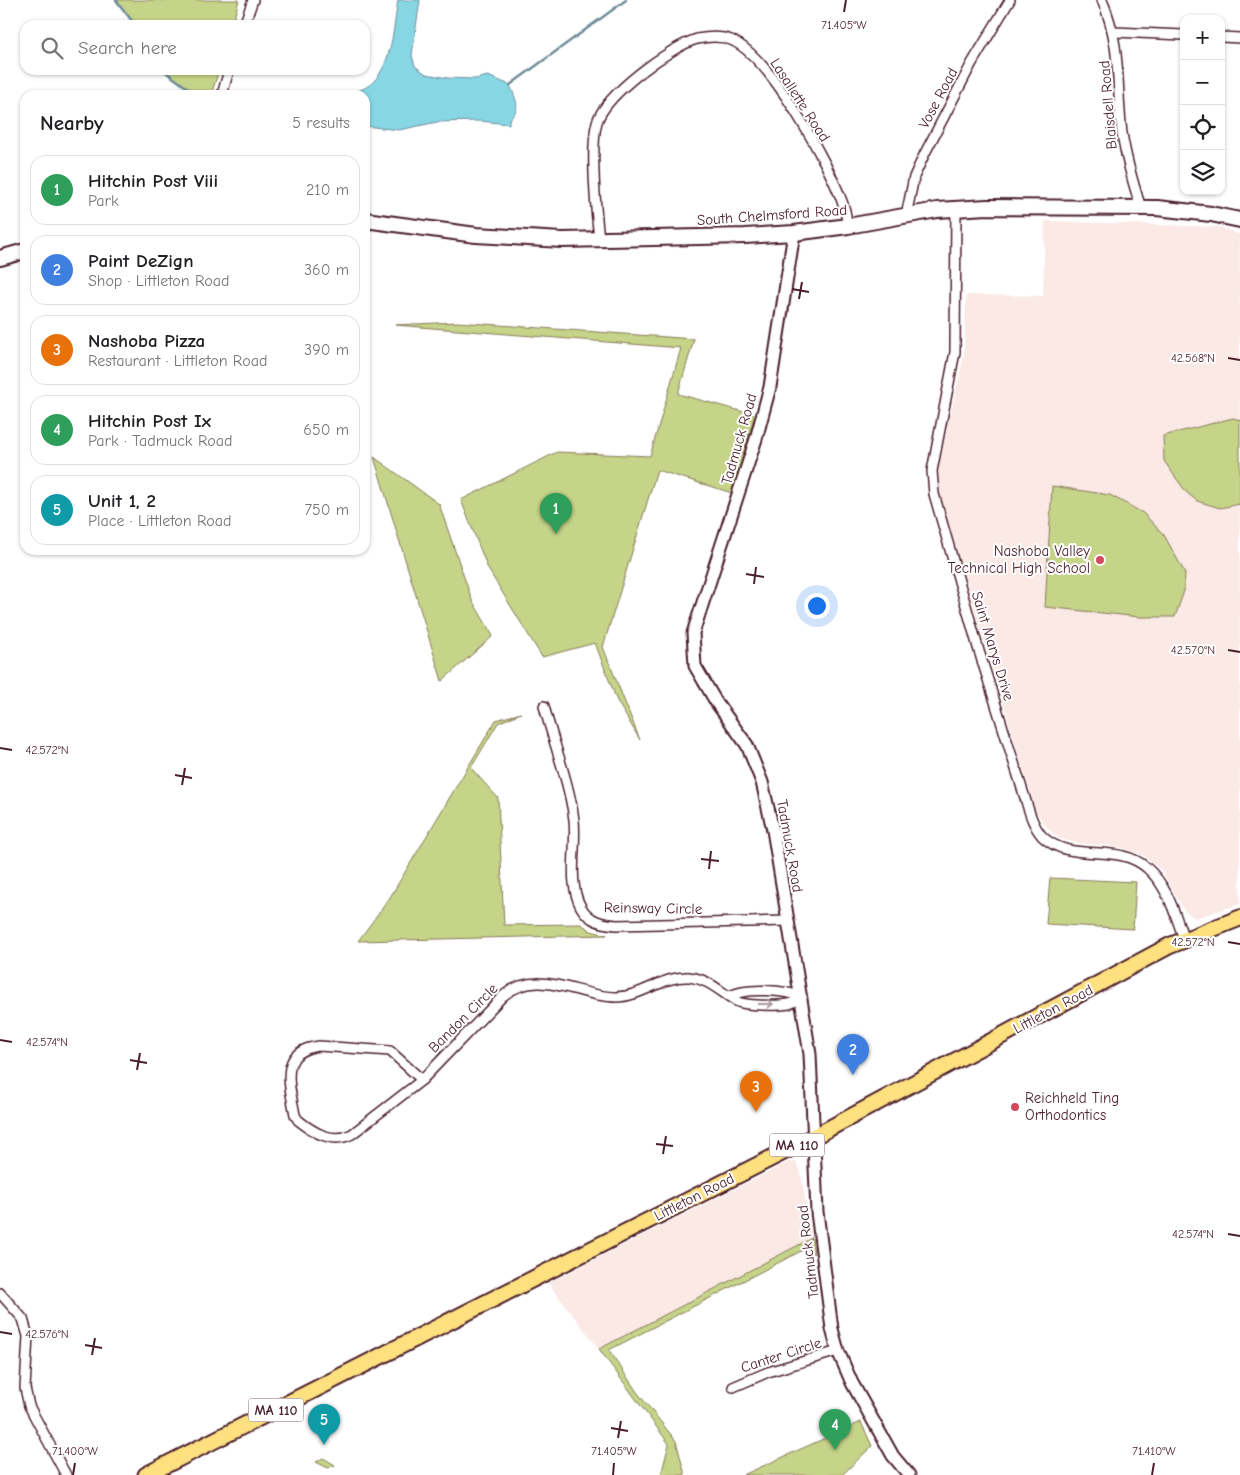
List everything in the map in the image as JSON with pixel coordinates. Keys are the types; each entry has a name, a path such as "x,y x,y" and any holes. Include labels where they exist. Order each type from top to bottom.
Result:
{"main road":[{"name":"South Chelmsford Road","path":"370,221 508,238 599,239 794,232 848,226 956,208 1141,208 1194,211 1240,220"},
{"path":"0,258 20,252"},
{"name":"Littleton Road","path":"146,1475 815,1136 1184,939 1240,918"}],"street":[{"path":"246,20 253,0"},
{"name":"Vose Road","path":"906,216 914,177 924,155 972,63 1010,0"},
{"name":"Blaisdell Road","path":"1102,0 1114,32 1118,61 1122,131 1129,170 1141,208"},
{"path":"1114,32 1180,35"},
{"name":"Lasallette Road","path":"599,239 595,137 603,110 609,100 621,89 672,52 698,39 713,37 730,40 744,47 757,59 788,102 834,183 844,205 848,226"},
{"path":"1225,37 1240,38"},
{"path":"223,90 228,75"},
{"name":"Saint Marys Drive","path":"956,208 955,352 932,471 934,494 1024,798 1032,821 1042,836 1058,848 1128,856 1147,867 1168,897 1184,939"},
{"name":"Tadmuck Road","path":"794,232 770,387 756,439 693,633 692,651 695,666 716,702 747,744 762,782 773,830 810,1054 821,1252 832,1328 838,1351 852,1383 875,1425 893,1456 909,1475"},
{"name":"Reinsway Circle","path":"544,706 574,820 574,878 577,899 589,917 597,922 617,925 788,921"},
{"name":"Bandon Circle","path":"422,1080 390,1051 319,1046 308,1048 298,1054 291,1063 288,1075 296,1116 303,1123 332,1139 352,1134 422,1080 503,996 513,988 524,984 550,983 616,997 635,994 679,978 691,977 709,982 738,1002 747,1004 790,1004 802,997"},
{"path":"0,1293 14,1312 23,1319 28,1336 25,1388 29,1406 66,1475"},
{"name":"Canter Circle","path":"734,1387 768,1372 838,1351"}],"shaded area":[{"name":"Nashoba Valley Technical High School","path":"1045,221 1220,227 1240,235 1240,904 1195,918 1184,910 1161,870 1143,855 1118,847 1077,843 1058,838 1044,824 1036,811 941,499 938,470 964,355 966,295 1043,296"},
{"path":"789,1162 796,1162 800,1170 812,1238 599,1349 548,1283"}],"green space":[{"path":"116,0 239,0 233,20 131,20"},
{"path":"170,75 217,75 213,90 190,90"},
{"path":"457,322 694,339 678,394 755,415 732,493 657,470 603,647 640,740 617,701 595,643 542,657 488,569 461,500 557,452 650,456 681,348 395,325"},
{"path":"1233,418 1240,420 1240,504 1220,508 1197,501 1186,492 1164,461 1163,436"},
{"path":"374,457 439,504 472,600 493,636 442,681"},
{"path":"1052,486 1110,495 1143,513 1164,535 1185,573 1184,591 1175,617 1140,617 1045,607"},
{"path":"521,713 498,723 471,768 498,798 504,925 581,924 591,931 607,935 358,941 389,899 496,720"},
{"path":"1050,878 1136,882 1133,929 1046,924"},
{"path":"812,1238 814,1254 805,1249 609,1350 637,1392 676,1441 685,1475 661,1475 669,1444 599,1349"},
{"path":"861,1422 872,1446 842,1475 743,1475"},
{"path":"323,1458 335,1465 328,1468 316,1462"}],"water":[{"path":"398,0 420,0 412,55 415,66 426,74 448,78 475,79 488,76 510,85 517,108 509,120 509,124 480,121 437,122 399,130 370,127 370,90 360,90 371,84 379,75 385,64 392,38"}],"waterway":[{"path":"116,0 131,20"},
{"path":"510,85 626,0"},
{"path":"170,75 190,90"}],"place":[{"name":"Hitchin Post Viii","path":"556,534"},
{"name":"Nashoba Valley Technical High School","path":"1100,560"},
{"name":"Paint DeZign","path":"853,1075"},
{"name":"Reichheld Ting Orthodontics","path":"1015,1107"},
{"name":"Nashoba Pizza","path":"756,1112"},
{"name":"Unit 1, 2","path":"324,1445"},
{"name":"Hitchin Post Ix","path":"835,1450"}]}
